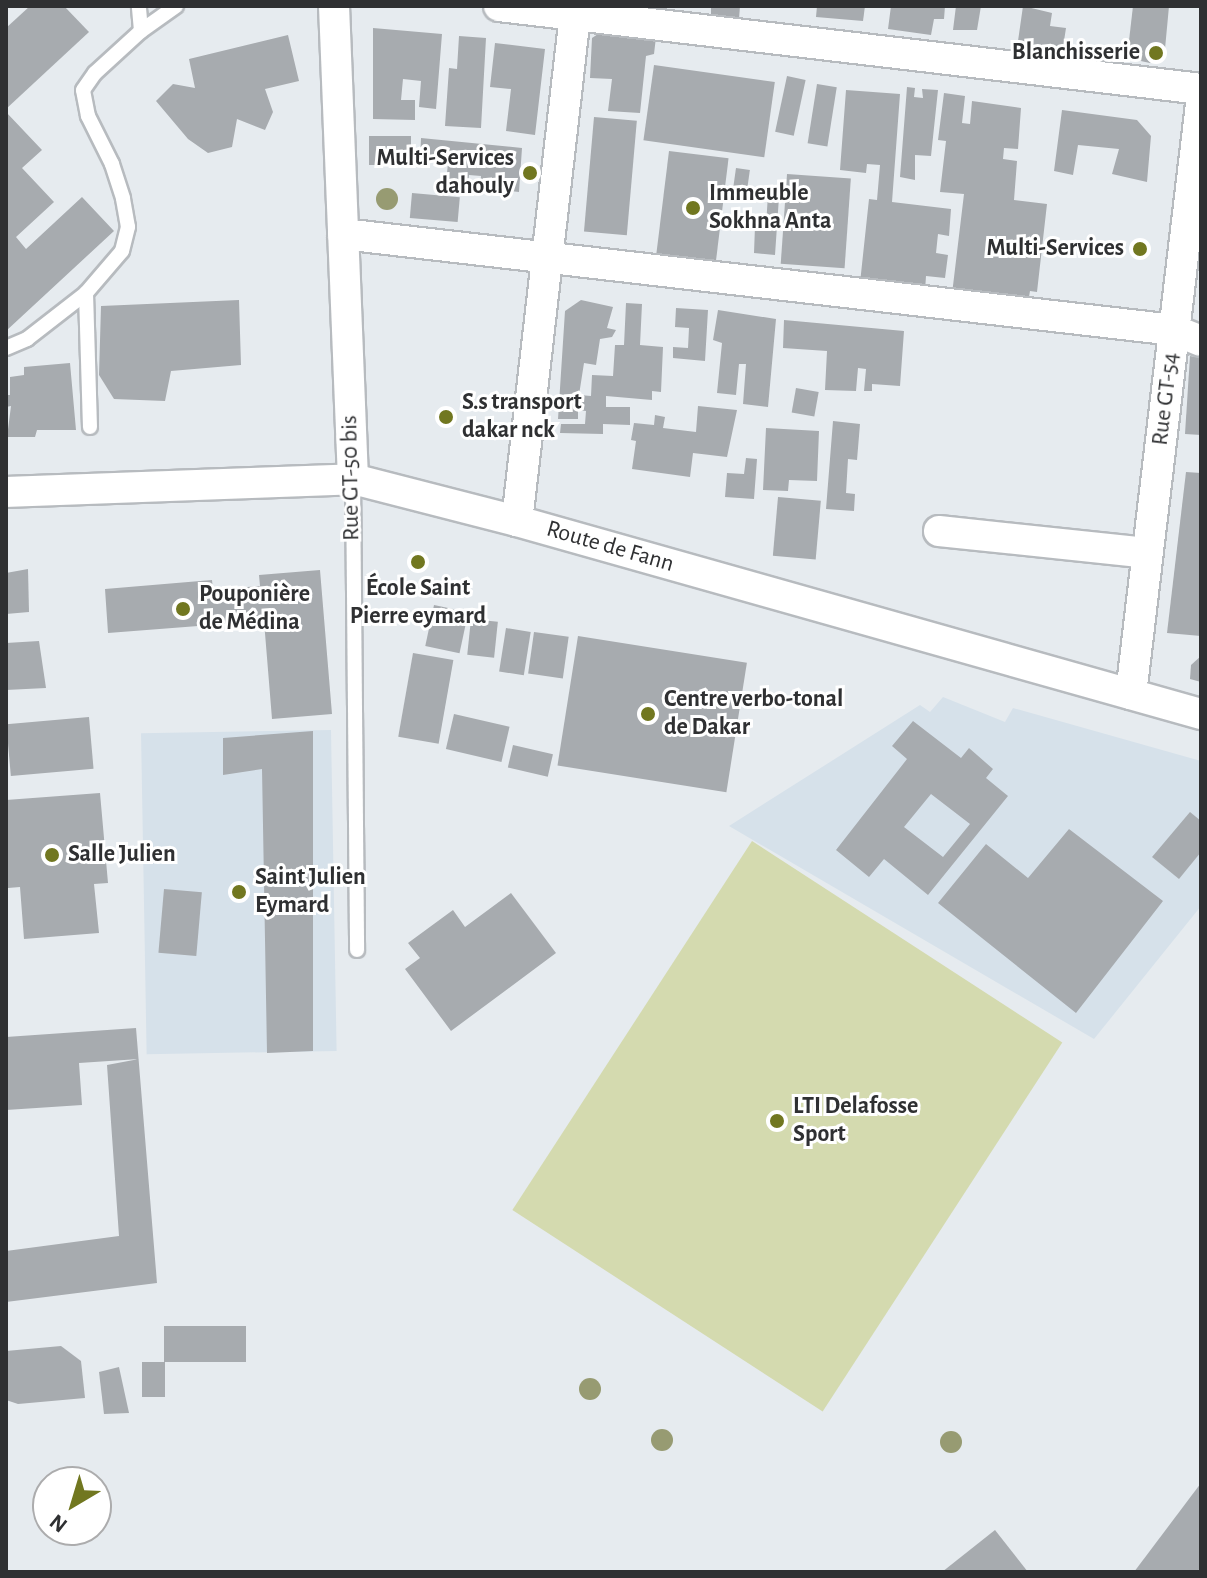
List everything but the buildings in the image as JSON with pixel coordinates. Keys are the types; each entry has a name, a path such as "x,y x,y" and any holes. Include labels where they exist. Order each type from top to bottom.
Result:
{"street":[{"name":"Rue GT-50 bis","path":"334,6 353,479"},
{"path":"499,6 576,10 1201,89"},
{"path":"517,521 576,10"},
{"name":"Rue GT-54","path":"1131,694 1147,553 1188,336 1201,104"},
{"path":"343,234 1188,336"},
{"name":"Route de Fann","path":"6,492 353,479 517,521 1201,714"},
{"path":"939,531 1147,553"}],"lane":[{"path":"139,6 141,31"},
{"path":"6,348 27,339 86,293 122,251 128,227 112,164 88,116 83,90 95,73 141,31 176,6"},
{"path":"86,293 90,427"},
{"name":"Rue GT-50 bis","path":"353,479 357,950"}],"shaded area":[{"path":"943,697 1005,722 1013,708 1201,761 1201,906 1094,1039 729,826 920,705 930,712"},
{"name":"Saint Julien Eymard","path":"331,730 337,1051 147,1054 141,733"}],"green space":[{"name":"LTI Delafosse Sport","path":"752,841 1062,1043 823,1412 512,1210"}],"place":[{"name":"Blanchisserie","path":"1156,53"},
{"name":"Multi-Services dahouly","path":"530,173"},
{"name":"Immeuble Sokhna Anta","path":"693,208"},
{"name":"Multi-Services","path":"1140,249"},
{"name":"S.s transport dakar nck","path":"446,417"},
{"name":"École Saint Pierre eymard","path":"418,562"},
{"name":"Pouponière de Médina","path":"183,609"},
{"name":"Centre verbo-tonal de Dakar","path":"648,714"},
{"name":"Salle Julien","path":"52,855"},
{"name":"Saint Julien Eymard","path":"239,892"},
{"name":"LTI Delafosse Sport","path":"777,1121"}]}
